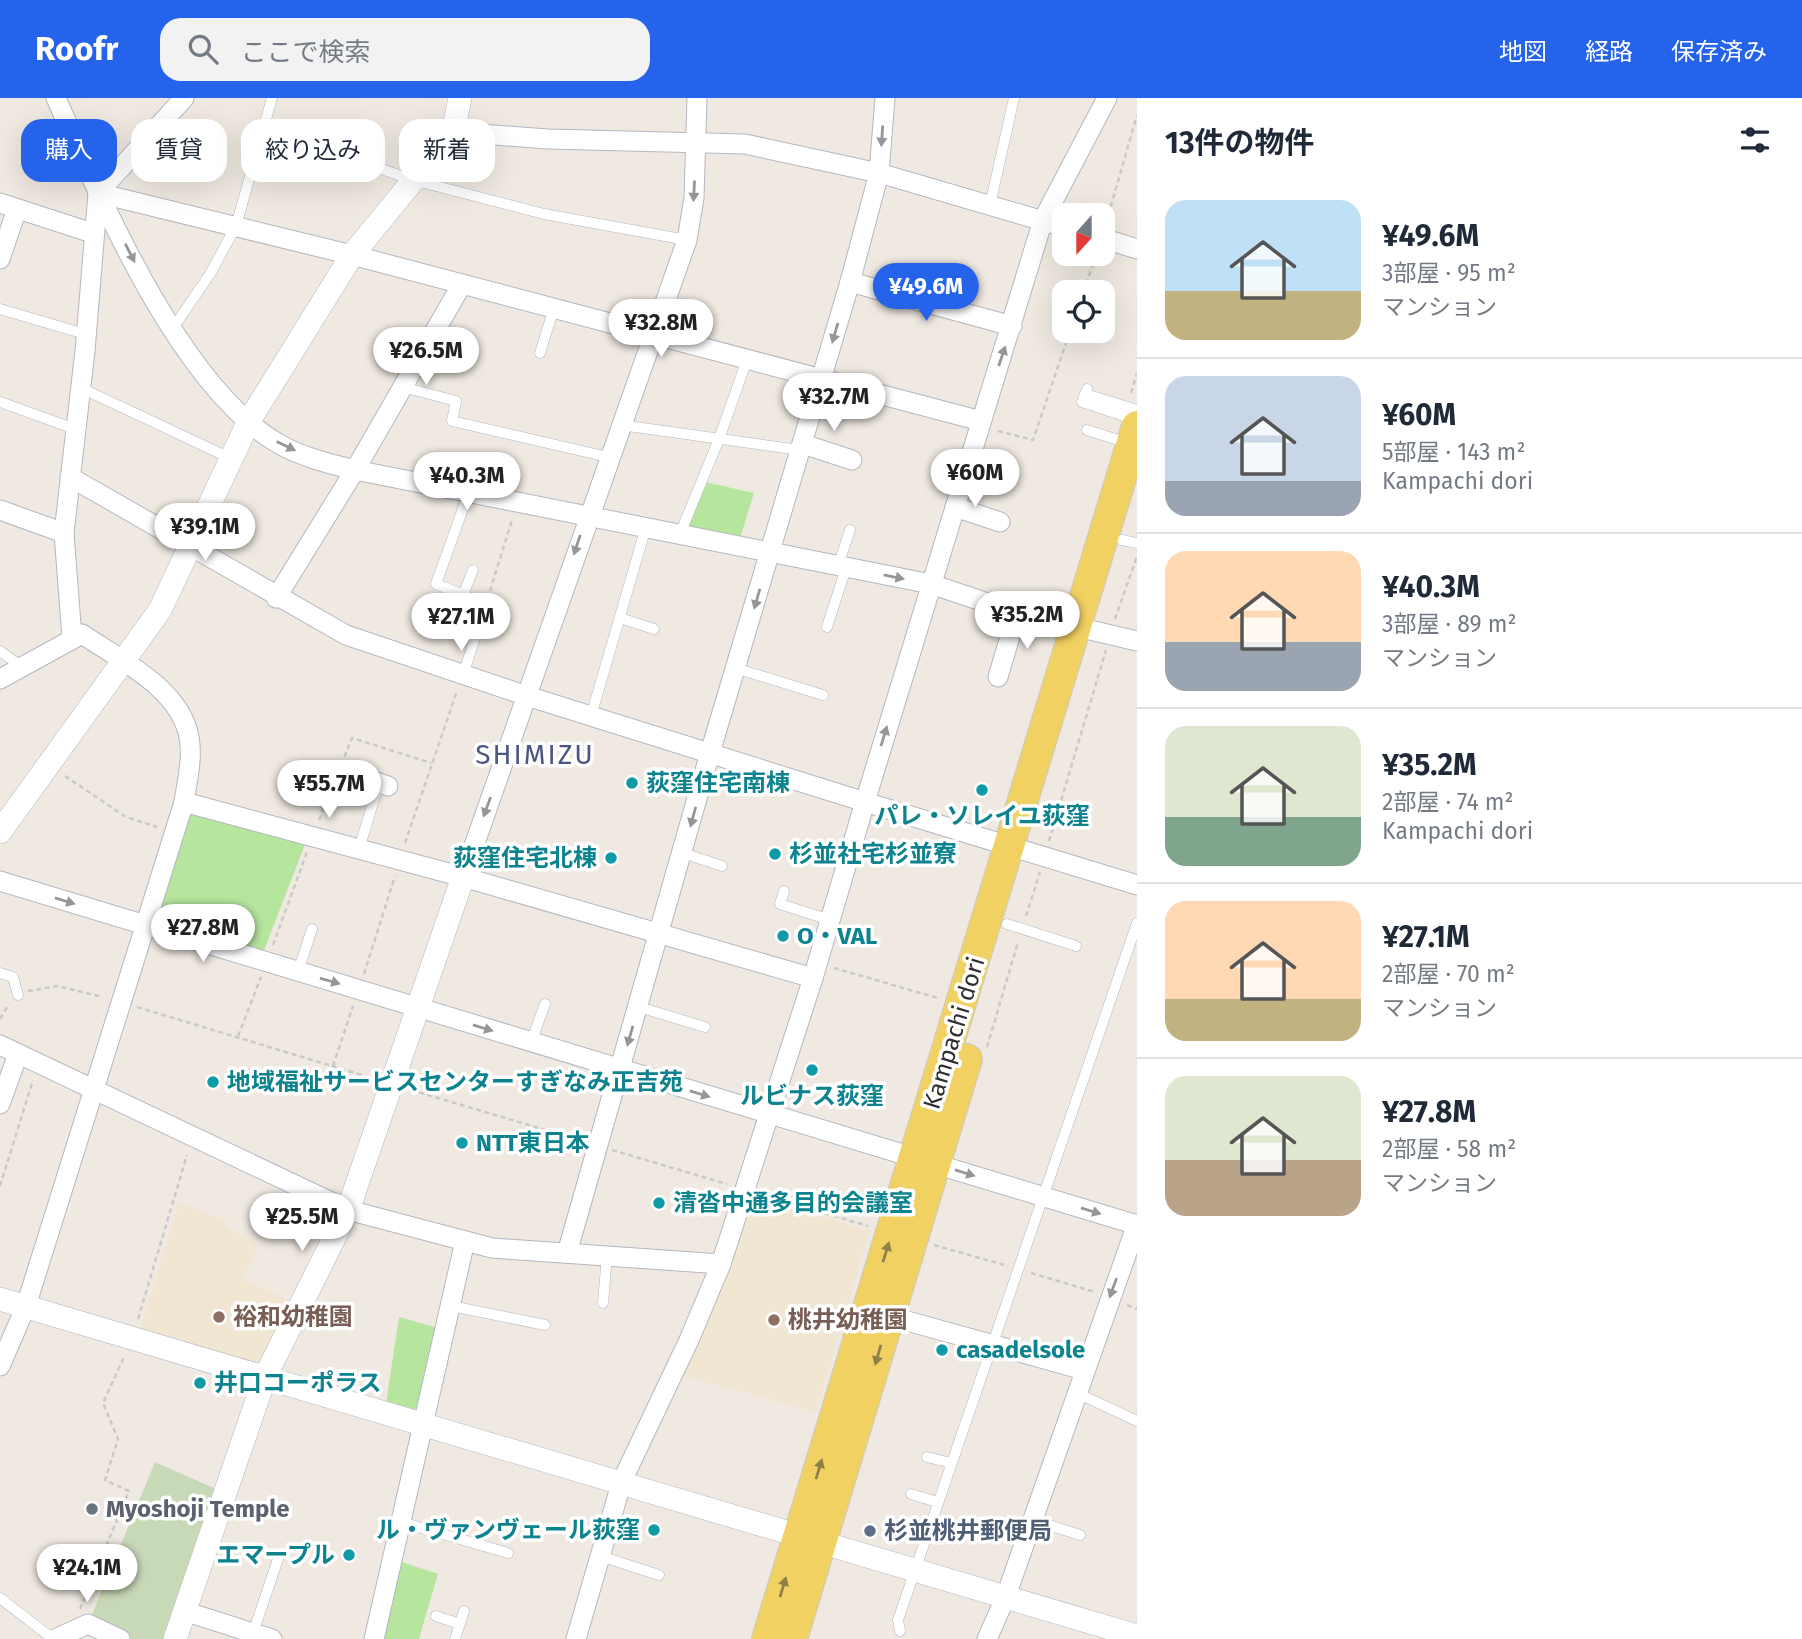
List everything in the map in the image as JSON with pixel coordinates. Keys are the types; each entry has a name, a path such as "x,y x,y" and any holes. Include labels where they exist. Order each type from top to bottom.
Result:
{"main road":[{"name":"Kampachi dori","path":"767,1639 810,1538 889,1316 925,1161 1015,927 1030,853 1134,435"},
{"name":"Kampachi dori","path":"1085,631 1132,546 1137,492"},
{"name":"Kampachi dori","path":"792,1639 810,1538 925,1161 1030,853"}],"street":[{"path":"56,98 98,193 148,289 173,328 207,378 249,421 279,444 355,470 931,584 1017,613 1137,641"},
{"path":"77,636 64,533 81,388 98,193 184,98"},
{"path":"456,119 460,98"},
{"path":"175,1639 265,1377 348,1210 527,696 587,515 687,240 694,198 697,98"},
{"path":"567,1253 710,753 850,282 879,173 885,98"},
{"path":"576,1639 622,1481 721,1264 747,1190 1043,220 1107,98"},
{"path":"495,135 745,144 879,173 1052,223"},
{"path":"0,832 160,610 249,421 352,255 410,182"},
{"path":"98,193 352,255 981,421"},
{"path":"0,259 8,206 86,231 93,229"},
{"path":"1115,237 1137,249"},
{"path":"850,282 1012,326"},
{"path":"276,598 355,470 462,284"},
{"path":"802,447 852,460"},
{"path":"70,477 276,598 345,635 527,696 1137,885"},
{"path":"955,507 1000,522"},
{"path":"0,510 64,533"},
{"path":"998,677 1017,613"},
{"path":"0,1366 26,1306 184,802 190,758 186,726 169,698 123,663 77,636"},
{"path":"0,679 77,636"},
{"path":"184,802 463,877 660,935 815,970"},
{"path":"0,881 1137,1224 1006,1596 987,1639"},
{"path":"0,1045 348,1210 492,1248 721,1264"},
{"path":"0,1104 18,1054"},
{"path":"374,1639 465,1241"},
{"path":"0,1299 424,1422 1137,1636"},
{"path":"889,1316 1084,1370"},
{"path":"184,1611 272,1639"},
{"path":"54,1639 88,1624 120,1639"}],"lane":[{"path":"266,119 272,98"},
{"path":"990,205 1014,98"},
{"path":"173,328 210,274 236,226 248,182"},
{"path":"420,182 544,214 687,240"},
{"path":"540,353 554,308"},
{"path":"0,309 85,334"},
{"path":"680,534 719,439 747,360"},
{"path":"403,387 456,401 452,421 608,457"},
{"path":"81,388 230,458"},
{"path":"1089,392 1082,402 1124,416 1137,412"},
{"path":"0,402 75,429"},
{"path":"621,425 802,447"},
{"path":"1087,430 1134,435"},
{"path":"463,675 486,604 436,584 469,492"},
{"path":"591,716 646,527"},
{"path":"827,627 850,530"},
{"path":"463,595 473,570"},
{"path":"620,618 654,629"},
{"path":"0,650 22,667"},
{"path":"737,669 823,695"},
{"path":"359,849 379,783"},
{"path":"683,853 723,866"},
{"path":"784,891 780,904 830,920"},
{"path":"900,1631 898,1620 937,1502 1137,923"},
{"path":"1015,927 1076,946"},
{"path":"298,972 312,929"},
{"path":"0,973 13,977 18,995"},
{"path":"531,1042 545,1004"},
{"path":"639,1007 705,1027"},
{"path":"603,1303 607,1256"},
{"path":"451,1306 545,1325"},
{"path":"1077,1392 1137,1421"},
{"path":"927,1457 951,1463"},
{"path":"911,1494 937,1502"},
{"path":"1033,1520 1080,1535"},
{"path":"401,1522 508,1553"},
{"path":"600,1556 660,1575"},
{"path":"253,1633 278,1559"},
{"path":"0,1598 54,1639"},
{"path":"455,1639 464,1611"},
{"path":"436,1616 460,1624"}],"path":[{"path":"1112,203 1137,115"},
{"path":"981,421 986,428 1032,440 1066,343"},
{"path":"486,604 518,502"},
{"path":"1085,631 1113,628 1132,546"},
{"path":"983,1059 1015,927 1040,870 1030,853 1052,828 1108,644 1085,631"},
{"path":"238,1036 352,738 432,764"},
{"path":"48,765 126,817 174,832"},
{"path":"815,970 947,1001"},
{"path":"0,1019 6,1007 18,995 36,988 57,986 238,1036 877,1230"},
{"path":"0,1186 39,1063"},
{"path":"78,1628 76,1619 129,1491 106,1479 118,1439 103,1403 133,1337 193,1137"}],"shaded area":[{"name":"桃井幼稚園","path":"751,1197 870,1231 816,1412 681,1375"},
{"path":"179,1203 228,1221 226,1227 259,1245 243,1279 293,1302 267,1359 256,1365 144,1331 141,1327"}],"green space":[{"path":"705,482 754,493 740,538 691,529 689,524"},
{"path":"187,814 306,842 263,953 152,917"},
{"path":"399,1317 438,1328 421,1406 413,1410 386,1404"},
{"path":"155,1462 216,1489 167,1639 132,1639 90,1619"},
{"path":"399,1561 438,1574 419,1639 382,1639"}],"place":[{"name":"荻窪住宅南棟","path":"632,783"},
{"name":"パレ・ソレイユ荻窪","path":"982,790"},
{"name":"杉並社宅杉並寮","path":"775,854"},
{"name":"荻窪住宅北棟","path":"611,858"},
{"name":"O・VAL","path":"783,936"},
{"name":"ルビナス荻窪","path":"812,1070"},
{"name":"地域福祉サービスセンターすぎなみ正吉苑","path":"213,1082"},
{"name":"NTT東日本","path":"462,1143"},
{"name":"清沓中通多目的会議室","path":"659,1203"},
{"name":"裕和幼稚園","path":"219,1317"},
{"name":"桃井幼稚園","path":"774,1320"},
{"name":"casadelsole","path":"942,1350"},
{"name":"井口コーポラス","path":"200,1383"},
{"name":"Myoshoji Temple","path":"92,1509"},
{"name":"ル・ヴァンヴェール荻窪","path":"654,1530"},
{"name":"杉並桃井郵便局","path":"870,1531"},
{"name":"エマープル","path":"349,1555"}],"district":[{"name":"SHIMIZU","path":"535,754"}]}
